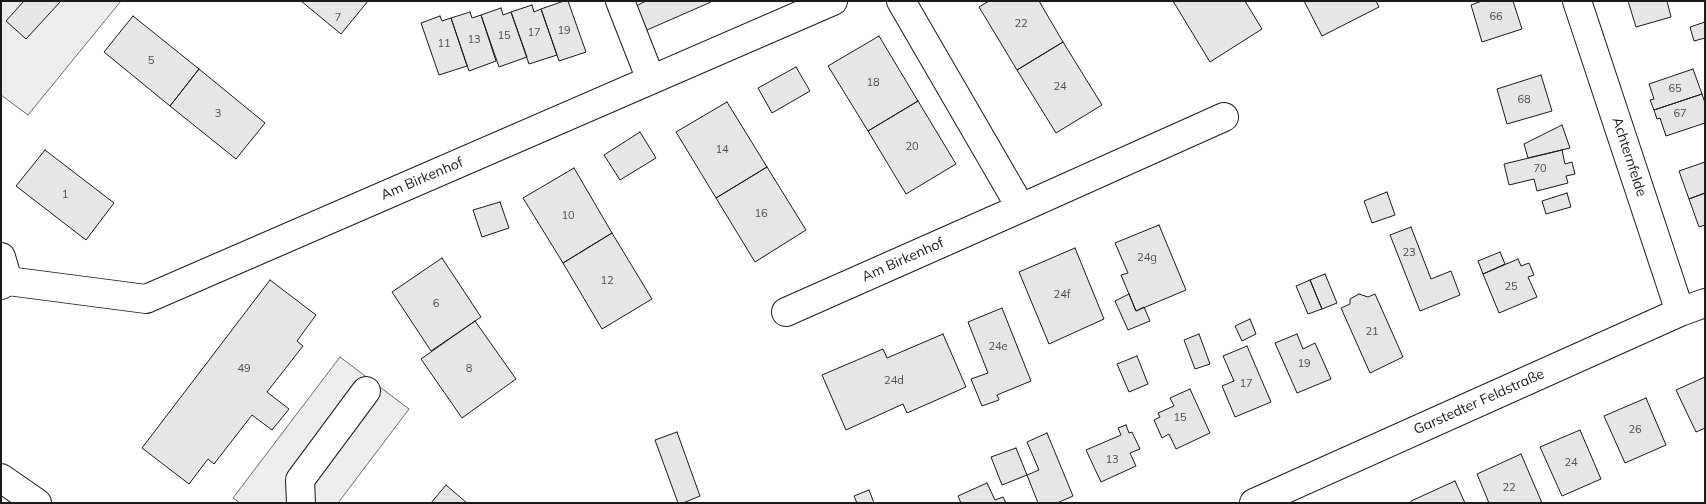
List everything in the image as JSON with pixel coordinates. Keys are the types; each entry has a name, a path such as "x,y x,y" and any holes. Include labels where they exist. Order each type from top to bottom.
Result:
{"street":[{"path":"620,1 651,80"},
{"name":"Am Birkenhof","path":"4,274 146,299 833,1"},
{"path":"901,1 1020,208"},
{"name":"Achternfelde","path":"1577,1 1693,308"},
{"name":"Am Birkenhof","path":"786,312 1224,118"},
{"name":"Garstedter Feldstraße","path":"1254,503 1693,308"},
{"path":"300,503 300,480 366,391"},
{"path":"1,478 37,503"}],"shaded area":[{"path":"1,1 121,1 28,115 1,95"},
{"path":"340,357 409,409 338,503 240,503 233,498"}],"building":[{"path":"24,1 61,1 26,39 6,21"},
{"path":"301,1 368,1 341,34"},
{"path":"568,1 586,52 559,61 541,9"},
{"path":"646,1 711,2 647,30 636,6"},
{"path":"989,1 1039,1 1063,42 1017,70 979,7"},
{"path":"1173,1 1245,1 1262,29 1210,62"},
{"path":"1304,1 1376,1 1379,7 1322,36"},
{"path":"1482,1 1513,1 1522,29 1482,42 1471,5"},
{"path":"1628,1 1667,1 1671,17 1636,27"},
{"path":"532,5 534,12 541,9 557,55 529,64 511,12"},
{"path":"501,8 503,15 511,12 527,57 499,67 481,15"},
{"path":"470,12 472,18 481,15 496,61 469,71 451,18"},
{"path":"133,16 199,69 170,106 104,52"},
{"path":"440,16 442,21 451,18 467,66 439,75 421,23"},
{"path":"1705,22 1705,38 1694,41 1690,27"},
{"path":"879,36 918,101 868,131 828,66"},
{"path":"1063,42 1102,105 1056,133 1017,70"},
{"path":"796,67 810,91 772,113 758,88"},
{"path":"199,69 265,123 236,159 170,106"},
{"path":"1693,69 1702,94 1654,110 1650,100 1654,99 1649,84"},
{"path":"1541,75 1552,111 1507,124 1497,89"},
{"path":"1702,94 1705,103 1705,123 1666,136 1660,118 1657,119 1654,110"},
{"path":"918,101 956,164 906,194 868,131"},
{"path":"727,102 767,167 716,198 676,132"},
{"path":"1562,125 1570,148 1528,158 1524,144"},
{"path":"640,132 656,158 620,180 604,155"},
{"path":"45,150 114,203 86,240 16,186"},
{"path":"1562,150 1565,164 1572,162 1575,174 1566,176 1568,183 1537,191 1534,179 1509,185 1504,164"},
{"path":"1705,162 1705,193 1689,199 1679,171"},
{"path":"767,167 806,230 755,262 716,198"},
{"path":"574,168 612,233 563,263 523,198"},
{"path":"1387,192 1395,215 1372,223 1364,201"},
{"path":"1567,193 1571,207 1546,214 1542,201"},
{"path":"1705,193 1705,225 1699,227 1689,199"},
{"path":"500,202 509,228 482,237 473,210"},
{"path":"1159,225 1186,290 1136,311 1121,275 1128,273 1115,243"},
{"path":"1411,227 1431,279 1451,271 1460,295 1420,311 1390,235"},
{"path":"612,233 652,299 602,329 563,263"},
{"path":"1075,248 1104,319 1049,344 1019,272"},
{"path":"1500,252 1505,264 1483,274 1478,261"},
{"path":"442,258 481,317 431,351 392,292"},
{"path":"1518,259 1521,266 1529,263 1534,275 1528,277 1537,297 1499,313 1483,274"},
{"path":"1325,274 1337,303 1322,309 1310,280"},
{"path":"270,280 316,315 297,341 303,346 267,392 289,409 272,430 252,415 214,464 208,459 189,484 142,448"},
{"path":"1310,280 1322,309 1308,314 1296,286"},
{"path":"1129,294 1136,311 1144,307 1150,321 1128,330 1115,301"},
{"path":"1359,294 1368,297 1375,294 1403,357 1370,373 1341,308 1350,304 1350,299"},
{"path":"1002,308 1031,381 997,395 999,400 982,406 971,379 988,373 968,322"},
{"path":"1250,319 1256,334 1242,341 1235,326"},
{"path":"475,321 516,379 462,418 421,359"},
{"path":"943,334 966,387 907,413 903,404 846,430 822,375 883,349 887,358"},
{"path":"1199,334 1210,364 1195,369 1184,340"},
{"path":"1297,334 1303,349 1315,343 1331,379 1297,393 1275,343"},
{"path":"1247,346 1271,402 1235,417 1222,386 1234,381 1223,356"},
{"path":"1137,356 1148,384 1129,392 1117,364"},
{"path":"1705,377 1705,428 1696,432 1676,390"},
{"path":"1190,389 1210,433 1176,449 1169,434 1162,438 1154,420 1160,417 1158,413 1174,406 1170,398"},
{"path":"1646,398 1666,445 1625,463 1604,416"},
{"path":"1126,425 1129,433 1132,432 1140,449 1130,453 1136,466 1101,482 1086,450 1121,435 1118,428"},
{"path":"1580,430 1601,479 1562,496 1540,447"},
{"path":"677,432 700,496 683,503 678,503 655,440"},
{"path":"1047,433 1073,496 1057,503 1038,503 1027,475 1039,470 1027,442"},
{"path":"1016,448 1027,475 1002,485 991,457"},
{"path":"1521,454 1542,503 1489,503 1477,474"},
{"path":"1455,481 1465,503 1411,503 1411,501"},
{"path":"987,483 995,500 1003,497 1006,503 961,503 958,496"},
{"path":"446,485 467,503 431,503"},
{"path":"869,490 874,503 857,503 854,496"}]}
